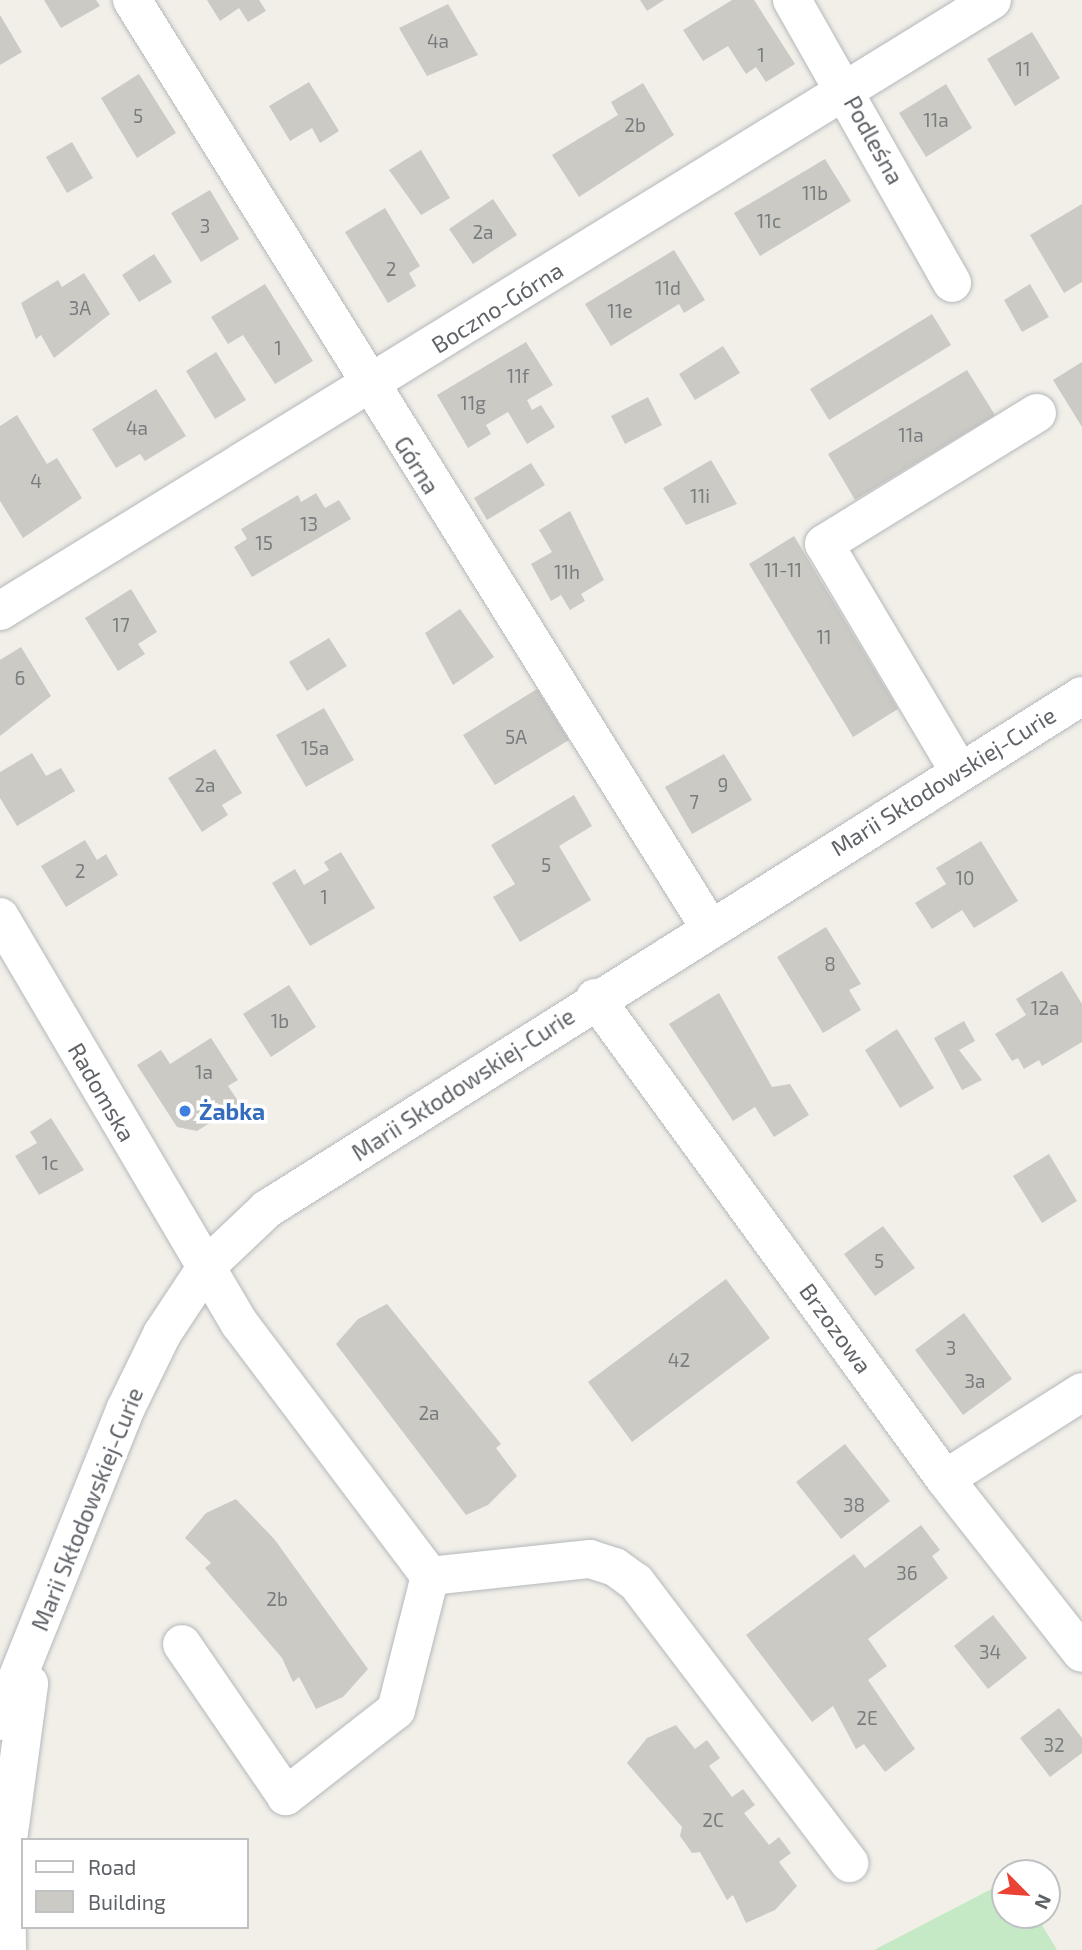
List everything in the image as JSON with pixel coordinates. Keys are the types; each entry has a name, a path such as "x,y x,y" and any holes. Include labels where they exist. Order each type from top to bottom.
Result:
{"street":[{"name":"Górna","path":"132,0 368,387 708,925"},
{"name":"Podleśna","path":"792,0 846,89 952,283"},
{"name":"Boczno-Górna","path":"0,611 368,387 992,0"},
{"path":"959,771 824,544 1037,413"},
{"name":"Marii Skłodowskiej-Curie","path":"0,1721 125,1410 162,1334 207,1266 267,1209 708,925 1082,696"},
{"name":"Radomska","path":"0,917 240,1324 430,1576"},
{"name":"Brzozowa","path":"595,998 945,1479 1082,1653"},
{"path":"945,1479 1082,1392"},
{"path":"182,1644 286,1796 396,1710 430,1576 590,1559 615,1567 636,1582 849,1863"},
{"name":"Marii Skłodowskiej-Curie","path":"7,1950 6,1854 34,1641"}],"green space":[{"path":"991,1889 991,1929 1044,1929 1057,1950 874,1950"}],"building":[{"path":"44,0 96,0 100,6 61,28"},
{"path":"207,0 259,0 266,11 248,22 239,8 220,21"},
{"path":"640,0 664,0 647,11"},
{"path":"732,0 754,0 795,64 766,82 756,67 746,74 728,46 703,61 683,30"},
{"path":"448,4 478,55 427,76 399,28"},
{"path":"0,15 22,52 0,65"},
{"path":"1032,32 1060,78 1015,106 987,59"},
{"path":"139,74 176,133 137,158 101,98"},
{"path":"309,82 339,131 320,143 312,128 290,141 269,106"},
{"path":"643,83 674,135 579,197 552,155 618,115 611,102"},
{"path":"946,84 972,128 926,157 899,113"},
{"path":"72,142 93,178 67,193 46,157"},
{"path":"421,150 450,198 421,215 389,170"},
{"path":"825,159 851,201 760,256 734,213"},
{"path":"210,190 239,239 201,262 171,213"},
{"path":"493,199 517,235 473,264 449,229"},
{"path":"1082,204 1082,282 1064,293 1030,235"},
{"path":"385,208 420,266 409,273 416,286 388,303 345,232"},
{"path":"674,250 705,300 684,313 679,304 611,346 585,304"},
{"path":"154,254 172,282 139,302 122,275"},
{"path":"84,273 110,314 54,358 41,335 36,339 21,303 58,280 62,287"},
{"path":"265,284 313,361 275,384 243,335 228,344 211,317"},
{"path":"1030,284 1049,317 1022,332 1004,300"},
{"path":"932,314 951,345 829,420 810,389"},
{"path":"526,342 553,385 527,400 532,410 541,405 555,427 527,444 508,412 486,425 491,434 468,448 437,395"},
{"path":"723,346 740,373 695,400 679,374"},
{"path":"216,352 246,400 215,419 186,371"},
{"path":"1082,362 1082,427 1053,380"},
{"path":"967,370 995,415 855,500 828,454"},
{"path":"156,389 186,436 145,461 140,454 116,468 92,429"},
{"path":"648,397 662,425 625,444 611,416"},
{"path":"17,415 47,464 57,458 82,498 23,538 0,501 0,426"},
{"path":"711,460 737,504 686,525 663,488"},
{"path":"531,463 545,485 487,520 474,498"},
{"path":"316,493 325,508 339,500 351,519 252,577 234,547 247,539 241,529 298,495 301,502"},
{"path":"570,511 604,580 581,594 585,601 570,610 561,595 551,601 531,564 552,552 539,530"},
{"path":"794,536 898,709 853,737 749,564"},
{"path":"131,589 157,632 138,644 145,654 118,671 85,618"},
{"path":"460,609 494,657 453,685 425,633"},
{"path":"329,638 347,666 307,691 289,662"},
{"path":"21,647 51,696 0,736 0,660"},
{"path":"537,689 569,740 495,785 463,735"},
{"path":"324,708 354,760 306,787 276,735"},
{"path":"215,749 242,793 222,805 228,815 202,832 168,778"},
{"path":"32,753 46,776 61,768 75,791 17,826 0,798 0,772"},
{"path":"724,754 752,800 692,834 665,787"},
{"path":"574,795 592,826 559,846 591,900 520,942 493,897 515,884 491,845"},
{"path":"85,840 97,860 106,854 118,875 66,907 41,866"},
{"path":"981,841 1018,901 974,928 962,910 932,929 915,903 946,884 936,868"},
{"path":"341,852 375,908 310,946 272,883 295,869 304,885 329,870 324,862"},
{"path":"826,927 861,984 849,990 861,1010 823,1033 777,957"},
{"path":"1062,971 1082,1004 1082,1042 1042,1066 1039,1060 1024,1069 1018,1058 1012,1061 995,1034 1026,1015 1016,999"},
{"path":"289,985 316,1027 271,1057 243,1014"},
{"path":"719,993 772,1087 790,1084 809,1115 774,1137 755,1107 733,1121 669,1024"},
{"path":"964,1021 975,1041 959,1050 982,1080 962,1090 934,1038"},
{"path":"897,1029 934,1088 900,1108 865,1050"},
{"path":"211,1038 238,1080 228,1086 240,1104 197,1131 177,1127 137,1065 161,1050 170,1064"},
{"path":"51,1118 84,1170 39,1195 15,1156 37,1143 30,1132"},
{"path":"1049,1154 1077,1201 1042,1223 1013,1176"},
{"path":"883,1226 915,1268 875,1296 844,1254"},
{"path":"726,1279 770,1338 632,1442 588,1382"},
{"path":"387,1304 501,1444 496,1448 517,1476 488,1505 466,1515 336,1344 358,1319"},
{"path":"964,1313 1012,1379 963,1415 915,1350"},
{"path":"845,1444 890,1501 841,1539 796,1482"},
{"path":"236,1499 275,1540 368,1669 343,1697 316,1709 299,1677 293,1682 282,1658 205,1568 211,1563 185,1538 206,1513"},
{"path":"921,1525 940,1550 932,1556 948,1578 868,1639 887,1666 868,1680 915,1749 885,1772 864,1744 856,1749 833,1706 812,1722 746,1635 854,1554 865,1568"},
{"path":"993,1615 1027,1658 988,1689 954,1646"},
{"path":"1059,1708 1082,1738 1082,1753 1050,1777 1020,1738"},
{"path":"676,1725 695,1749 707,1740 720,1758 709,1766 732,1797 743,1789 755,1805 744,1813 769,1845 779,1837 791,1853 779,1862 797,1886 775,1910 746,1923 733,1895 727,1900 700,1852 692,1853 680,1836 682,1827 627,1763 647,1738"}],"place":[{"name":"Żabka","path":"185,1111"}]}
